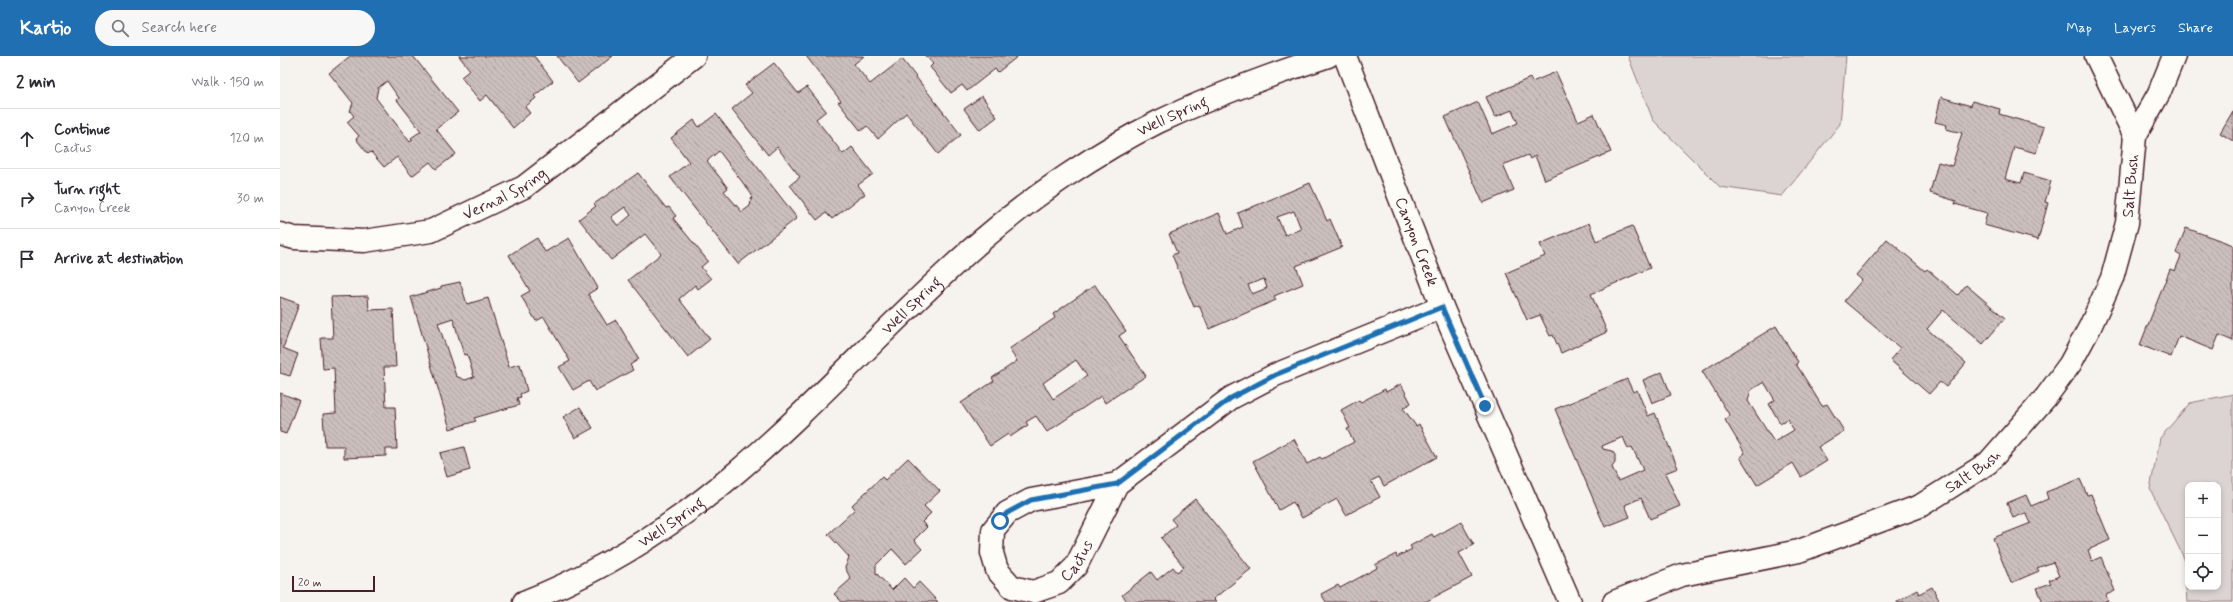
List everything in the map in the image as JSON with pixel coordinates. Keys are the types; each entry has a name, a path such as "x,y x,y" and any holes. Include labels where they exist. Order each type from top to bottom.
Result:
{"street":[{"name":"Vernal Spring","path":"280,234 294,238 364,241 431,231 524,187 694,56"},
{"name":"Well Spring","path":"524,602 579,578 616,558 707,497 745,465 982,240 1028,203 1117,145 1158,122 1251,82 1328,56"},
{"name":"Canyon Creek","path":"1345,56 1442,307 1570,602"},
{"name":"Salt Bush","path":"2096,56 2135,136"},
{"name":"Salt Bush","path":"1614,602 1682,575 1806,549 1920,506 1988,463 2046,397 2070,364 2090,327 2109,285 2127,223 2135,136 2159,93 2174,56"},
{"name":"Cactus","path":"1117,484 1031,500 1007,513 993,530 992,553 997,570 1012,587 1033,592 1060,583 1076,566 1117,484 1231,398 1275,375 1442,307"}],"shaded area":[{"path":"1628,56 1846,56 1840,124 1782,196 1720,187 1653,120"},
{"path":"2233,394 2233,602 2187,602 2186,590 2221,590 2221,482 2185,482 2185,573 2184,558 2150,489 2160,438 2190,403"}],"building":[{"path":"350,56 413,56 458,112 436,129 456,154 436,169 430,162 412,176 397,157 384,167 371,152 368,154 356,139 359,136 347,122 354,116 350,111 353,103 329,73","holes":["387,81 399,98 397,100 421,131 411,138 413,140 410,142 376,98 378,88"]},
{"path":"459,56 534,56 553,81 534,96 536,98 525,107 530,113 513,128 487,95 480,101 461,77 470,70"},
{"path":"557,56 613,56 578,83"},
{"path":"806,56 864,56 854,64 870,84 902,59 961,135 938,154 906,113 878,139 867,126 861,131 838,102 841,101"},
{"path":"926,56 1018,56 998,72 995,69 967,91 962,85 951,93 930,67 933,64"},
{"path":"774,63 798,93 807,87 826,111 816,119 843,154 852,147 873,174 858,185 865,194 832,219 826,213 817,220 790,185 800,177 777,147 768,155 732,109 752,93 745,85"},
{"path":"1556,72 1578,121 1594,114 1611,152 1545,180 1535,156 1530,159 1528,155 1503,165 1514,190 1483,203 1445,117 1478,102 1492,134 1518,123 1512,110 1495,117 1486,97 1530,78 1532,82"},
{"path":"982,96 997,117 980,130 964,109"},
{"path":"1941,97 1971,106 1972,101 2000,109 1999,114 2044,127 2036,153 2014,147 2005,179 2021,183 2024,173 2051,181 2045,202 2048,203 2038,240 1984,225 1987,213 1955,204 1956,201 1930,193 1938,162 1952,166 1962,133 1946,129 1947,125 1935,122"},
{"path":"2233,111 2233,141 2220,133"},
{"path":"716,114 797,218 738,264 670,177 689,162 671,138 694,120 699,127","holes":["719,151 752,195 750,206 742,212 724,191 728,188 707,161"]},
{"path":"638,173 666,208 669,207 676,216 673,218 708,261 701,267 711,279 698,289 695,285 679,299 710,339 688,357 628,280 661,254 645,234 611,260 579,219 596,206 594,204","holes":["625,207 631,215 618,226 611,217"]},
{"path":"1310,183 1327,221 1330,219 1342,247 1296,266 1303,284 1274,296 1276,300 1209,329 1199,305 1194,307 1172,255 1177,253 1169,234 1219,213 1227,234 1243,227 1238,213","holes":["1294,211 1301,229 1285,235 1277,217","1264,279 1267,288 1252,294 1248,285"]},
{"path":"1589,223 1596,241 1632,226 1650,268 1591,294 1607,332 1561,353 1553,335 1550,336 1540,315 1527,320 1506,273 1545,256 1540,244"},
{"path":"2186,228 2233,245 2233,341 2219,335 2213,350 2179,336 2171,357 2140,345 2170,269 2175,271 2181,256 2176,253"},
{"path":"537,238 545,252 569,238 598,288 588,294 607,325 616,320 639,359 630,365 633,370 595,391 589,381 573,390 559,367 570,361 544,317 536,321 521,296 530,291 509,255"},
{"path":"1887,239 1925,271 1927,269 1958,295 1966,285 2005,318 1983,344 1943,310 1927,329 1966,363 1946,387 1940,382 1929,394 1890,360 1900,348 1844,301 1862,280 1856,275"},
{"path":"460,282 467,304 488,298 509,367 520,364 527,391 520,394 521,397 517,398 519,405 474,418 476,421 450,429 411,297 441,288 441,286","holes":["453,318 464,355 467,354 474,377 465,380 456,376 438,323"]},
{"path":"1095,285 1126,331 1119,336 1146,376 1105,403 1101,396 1047,432 1036,416 1026,422 1028,425 1010,437 1008,434 990,446 961,403 994,381 992,378 1017,361 1009,349 1055,318 1053,314","holes":["1076,360 1087,376 1053,399 1043,383"]},
{"path":"368,296 369,310 393,309 396,367 384,367 386,407 395,407 397,449 386,449 386,456 344,458 344,446 325,446 323,414 336,413 334,368 323,369 321,338 333,338 331,297"},
{"path":"280,297 299,304 283,348 298,354 290,376 280,373"},
{"path":"1776,326 1798,362 1796,364 1822,406 1827,404 1844,431 1818,447 1827,461 1801,477 1793,463 1757,485 1740,457 1745,453 1725,420 1730,416 1702,371","holes":["1764,382 1775,400 1769,404 1780,423 1787,419 1794,430 1774,442 1748,401 1751,390"]},
{"path":"1662,372 1671,395 1652,403 1643,380"},
{"path":"1627,379 1633,392 1637,390 1648,416 1655,413 1678,468 1665,473 1680,506 1650,519 1641,498 1625,505 1630,517 1605,527 1555,409","holes":["1623,437 1628,449 1632,447 1643,470 1618,481 1612,467 1615,463 1615,455 1612,451 1603,449 1602,446"]},
{"path":"1401,384 1411,403 1403,408 1416,426 1419,424 1437,457 1384,486 1379,477 1371,481 1380,497 1346,515 1337,499 1302,518 1293,502 1279,510 1253,461 1294,439 1307,464 1320,457 1322,459 1354,442 1347,429 1350,428 1341,410 1359,400 1361,402 1385,389 1386,392"},
{"path":"280,393 299,400 286,434 280,432"},
{"path":"580,407 593,428 575,438 563,417"},
{"path":"464,447 470,470 447,477 440,453"},
{"path":"908,458 940,491 924,506 931,513 922,522 927,527 914,540 922,549 906,564 892,549 876,565 876,573 892,590 904,578 913,588 919,582 938,602 842,602 834,594 851,579 845,568 849,557 828,534 855,509 852,505 882,477 885,480"},
{"path":"2080,479 2087,495 2091,494 2110,540 2088,550 2092,561 2101,557 2115,591 2106,595 2108,601 2105,602 2043,602 2037,588 2051,583 2049,580 2059,576 2053,562 2037,568 2039,571 2011,583 1993,538 2031,523 2026,513 2013,518 2007,503 2026,495 2031,506 2048,499 2046,492"},
{"path":"1195,499 1251,569 1213,599 1216,602 1128,602 1122,595 1151,572 1157,580 1173,567 1177,572 1184,567 1161,538 1176,525 1171,519"},
{"path":"1461,522 1474,545 1459,553 1472,577 1425,602 1326,602 1321,594 1338,585 1340,588 1377,568 1375,565 1396,554 1397,557 1412,549 1410,546 1432,534 1434,537"},
{"path":"1932,587 1940,602 1895,602 1917,590 1919,594"}],"route":[{"path":"1000,521 1007,513 1031,500 1117,484 1231,398 1275,375 1442,307 1485,406"}]}
